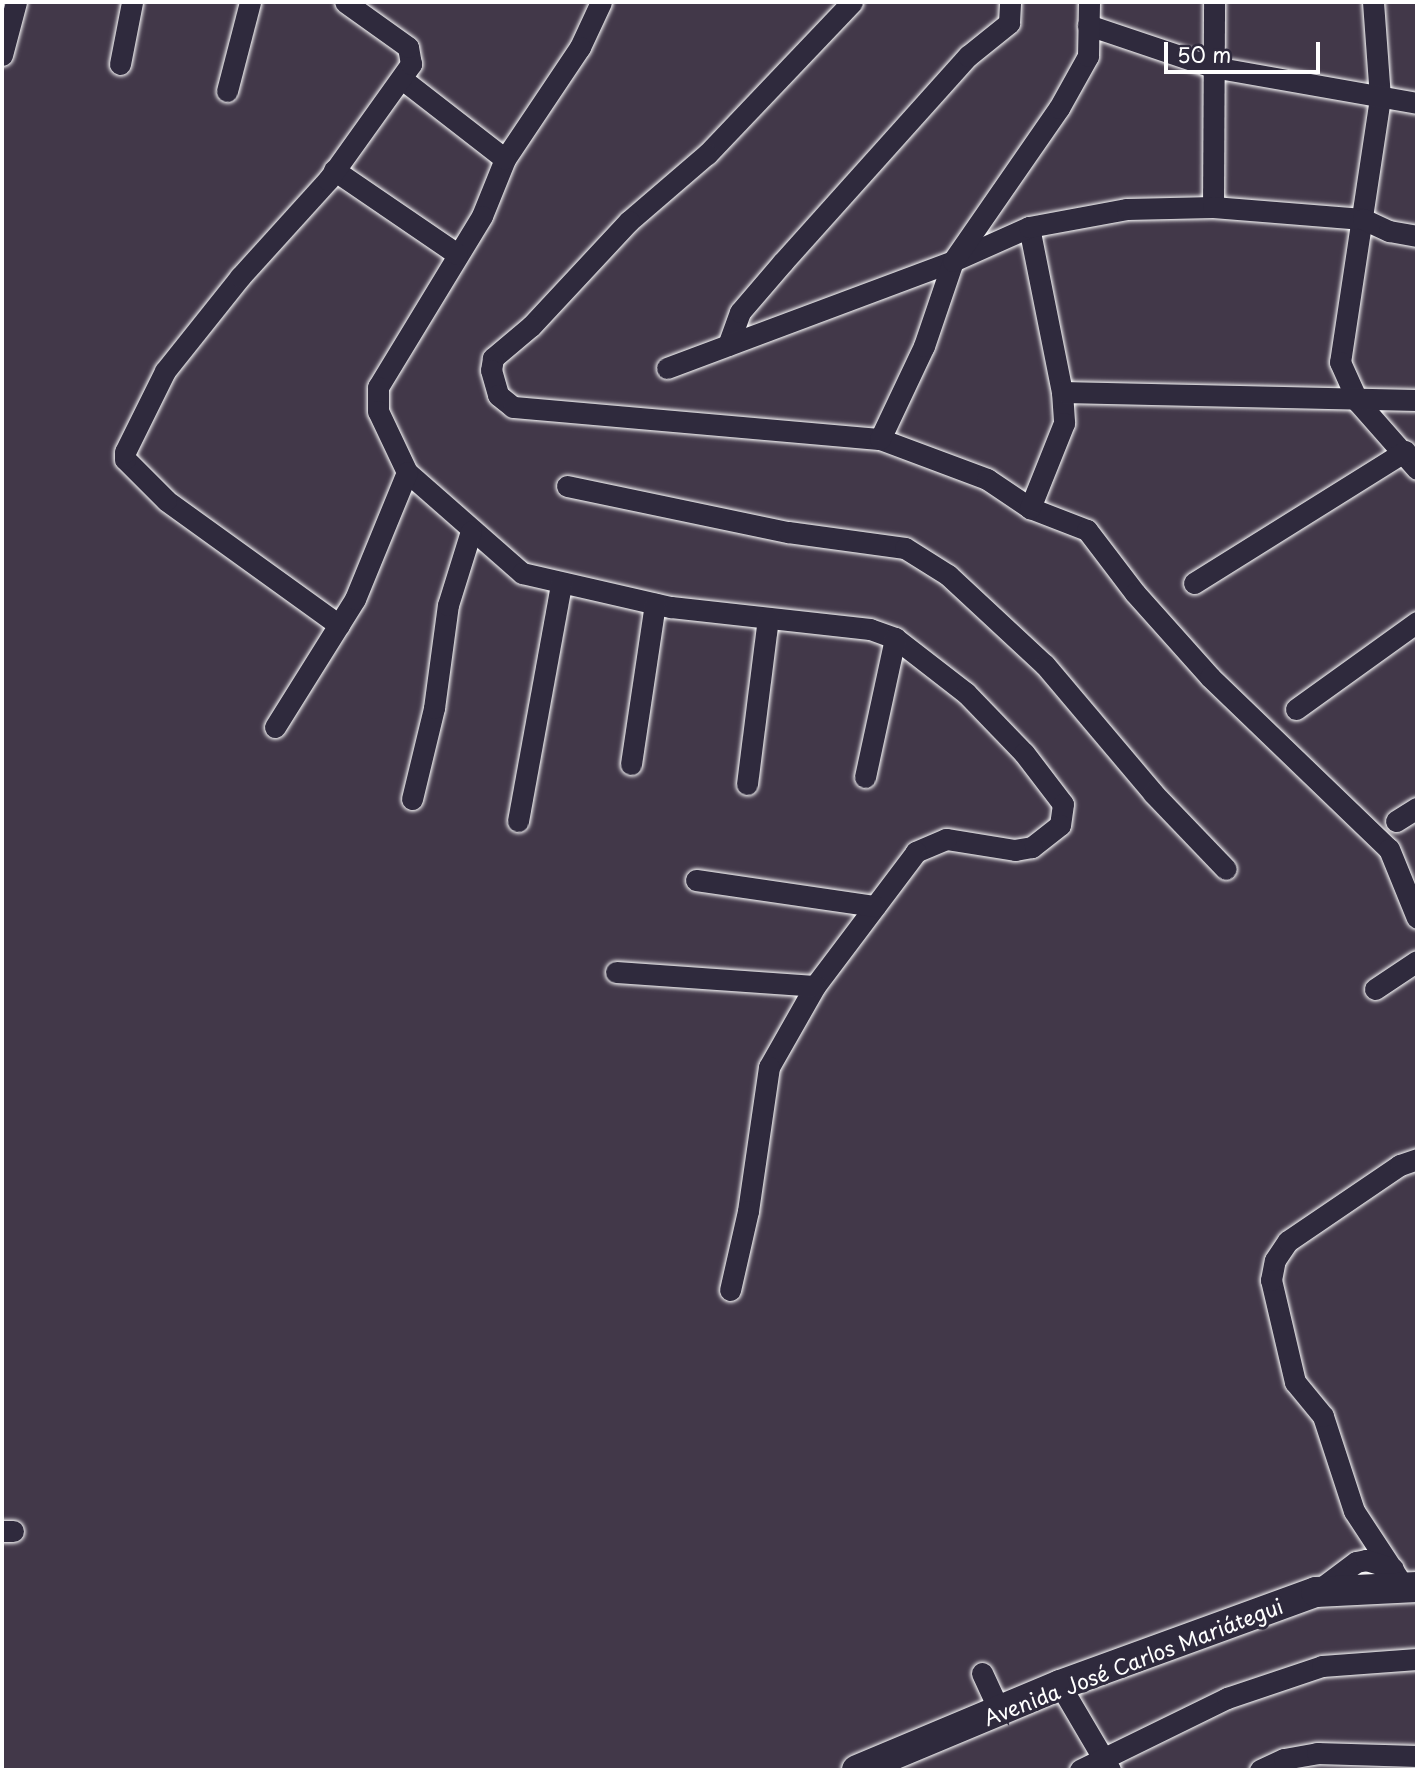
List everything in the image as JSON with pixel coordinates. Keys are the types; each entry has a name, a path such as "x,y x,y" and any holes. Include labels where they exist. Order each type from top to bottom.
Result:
{"street":[{"path":"2,55 16,2"},
{"path":"120,64 132,2"},
{"path":"226,92 250,2"},
{"path":"339,625 166,500 125,459 124,452 166,371 334,170 411,64 408,47 345,2"},
{"path":"601,2 580,47 506,159 482,216 378,387 378,411 407,472 522,573 655,604 870,629 895,638 966,693 1024,753 1063,804 1060,825 1032,847 1015,850 946,839 933,842 916,852 815,986 769,1067 748,1211 730,1290"},
{"path":"852,2 707,154 629,221 530,326 493,358 491,370 498,395 513,407 880,439 987,479 1030,508 1087,530 1135,593 1210,677 1389,849 1417,918"},
{"path":"728,345 740,312 783,261 968,56 1009,23 1010,2"},
{"path":"880,439 924,346 953,261 1059,108 1087,56 1088,2"},
{"path":"1213,207 1214,2"},
{"path":"1373,2 1381,98 1340,362 1358,402 1405,451 1417,470"},
{"path":"1088,25 1213,66 1417,103"},
{"path":"402,79 506,159"},
{"path":"334,170 457,254"},
{"path":"667,368 953,261 1029,227 1127,209 1213,207 1363,219 1389,231 1417,236"},
{"path":"1029,227 1062,392 1064,423 1030,508"},
{"path":"1062,392 1358,402 1417,400"},
{"path":"1194,583 1405,451"},
{"path":"275,727 355,599 407,472"},
{"path":"567,486 788,532 905,548 948,575 1045,665 1153,793 1226,869"},
{"path":"412,799 434,708 448,605 471,531"},
{"path":"518,821 561,584"},
{"path":"631,764 655,604"},
{"path":"747,784 768,618"},
{"path":"1296,709 1417,622"},
{"path":"865,777 895,638"},
{"path":"1395,821 1417,808"},
{"path":"696,880 875,906"},
{"path":"1375,989 1417,961"},
{"path":"616,972 815,986"},
{"path":"1405,1581 1354,1511 1323,1416 1295,1382 1271,1280 1275,1259 1288,1241 1400,1165 1417,1159"},
{"name":"Avenida José Carlos Mariátegui","path":"857,1770 1060,1685 1316,1592 1405,1581"},
{"path":"1080,1770 1107,1765 1227,1698 1322,1666 1417,1659"},
{"path":"982,1673 999,1710"},
{"path":"1060,1685 1107,1765"},
{"path":"1260,1770 1284,1759 1317,1753 1417,1756"}]}
